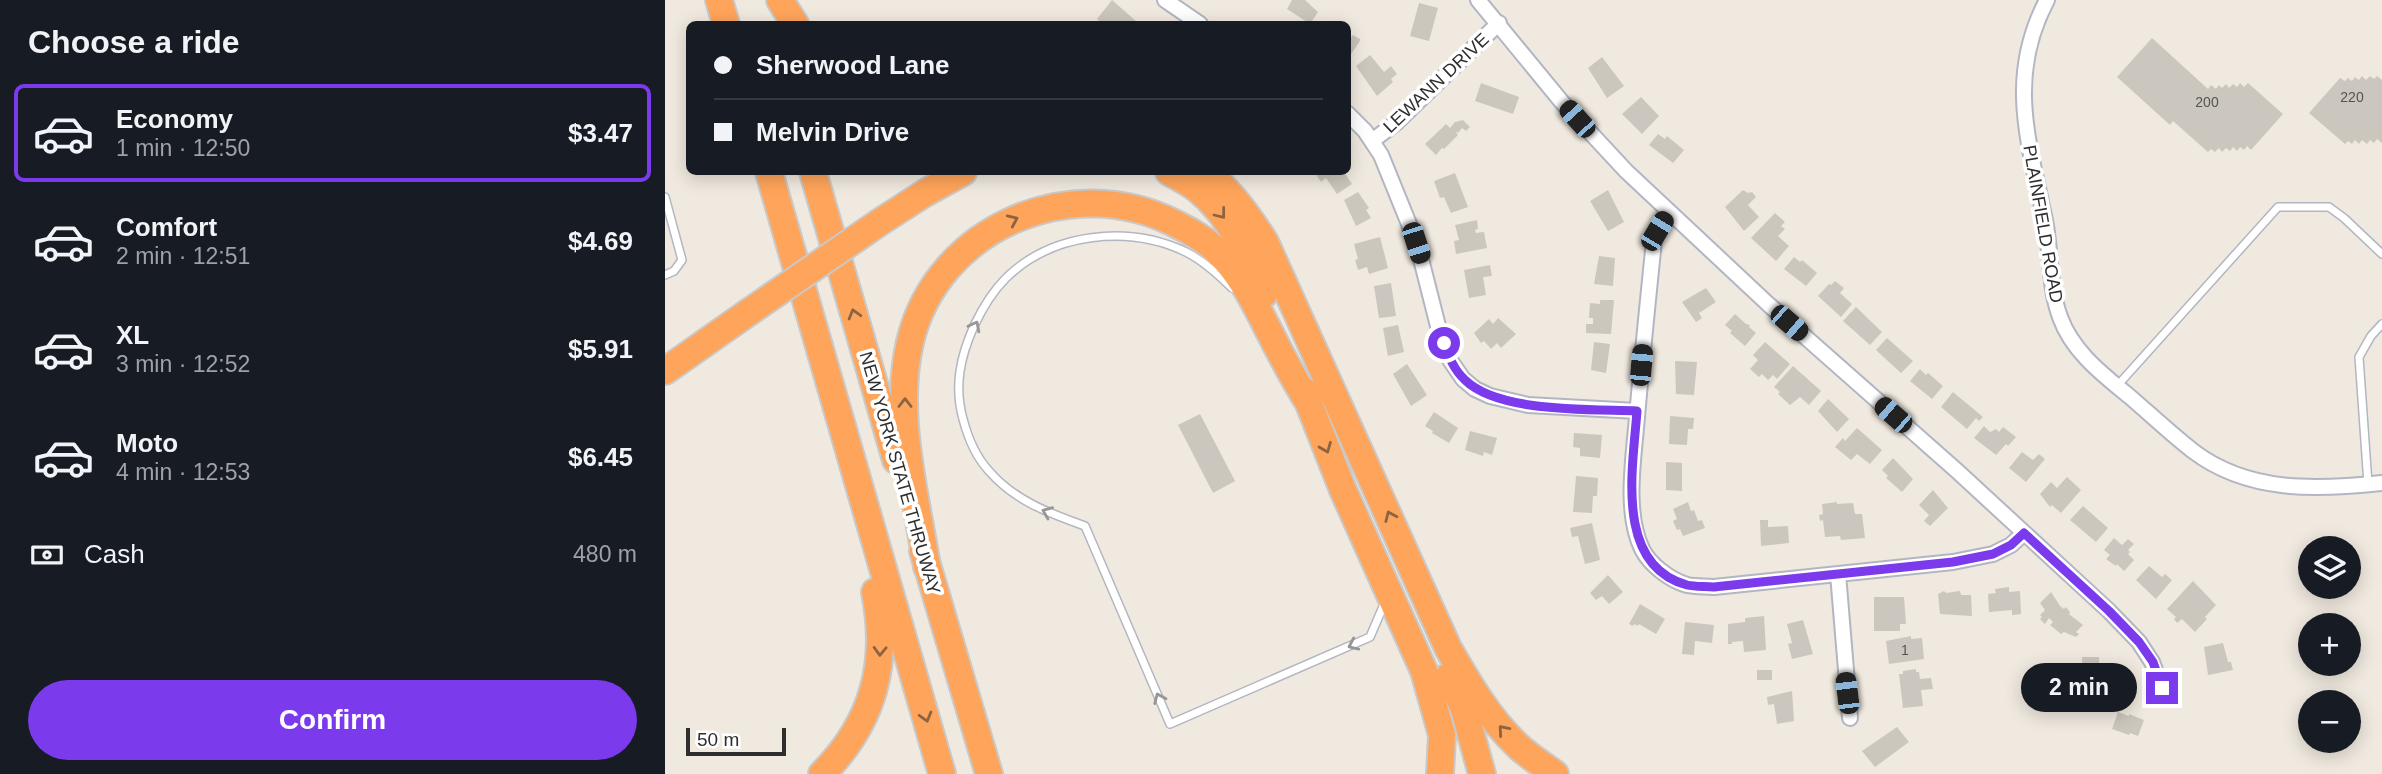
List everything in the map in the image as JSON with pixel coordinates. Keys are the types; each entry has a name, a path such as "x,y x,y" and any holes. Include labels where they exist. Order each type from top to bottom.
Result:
{"highway":[{"path":"719,0 725,21"},
{"path":"764,0 770,21"},
{"path":"780,0 793,21"},
{"path":"770,175 942,774"},
{"name":"NEW YORK STATE THRUWAY","path":"814,175 989,774"},
{"path":"665,370 744,306 875,216 924,175"},
{"path":"875,216 957,175"},
{"path":"1174,175 1196,188 1211,202 1250,260 1343,490 1440,692 1460,745 1467,774"},
{"path":"1211,175 1245,211 1265,242 1448,648 1472,690 1520,748 1555,774"},
{"path":"927,568 905,424 905,369 911,339 921,310 938,280 964,251 997,227 1032,211 1060,205 1126,206 1159,216 1198,235 1219,253 1243,282 1310,405"},
{"path":"665,350 744,306"},
{"path":"826,773 862,721 873,693 880,661 881,622 860,486"},
{"path":"1417,579 1432,640 1464,709 1482,774"},
{"path":"1390,591 1424,671 1435,709 1442,735 1440,774"}],"street":[{"path":"1165,0 1196,21"},
{"path":"1478,0 1562,101 1626,172 1668,213 2109,611 2139,642 2153,662 2162,688"},
{"name":"PLAINFIELD ROAD","path":"2047,0 2026,62 2023,104 2029,149 2047,230 2051,275 2060,318 2077,347 2089,362 2194,452 2215,465 2249,480 2281,486 2312,489 2375,484"},
{"name":"LEWANN DRIVE","path":"1372,141 1406,113 1499,23"},
{"path":"1351,117 1381,155 1422,262 1438,326 1450,360 1463,379 1490,396 1528,405 1637,411"},
{"path":"1668,213 1654,241 1632,486 1635,526 1642,550 1653,564 1668,576 1688,585 1714,587 1953,562 1993,554 2011,545 2024,533"},
{"path":"1838,574 1850,718"}],"lane":[{"path":"665,197 682,260 674,271 665,275"},
{"path":"2117,386 2278,206 2329,207 2382,254"},
{"path":"1241,298 1214,269 1187,253 1159,242 1132,236 1107,236 1078,240 1053,248 1007,277 990,297 966,344 959,372 958,401 968,438 988,470 1011,492 1038,509 1085,526 1170,724 1370,637 1390,591"},
{"path":"1247,306 1288,368"},
{"path":"2375,484 2359,357 2371,336 2382,324"}],"building":[{"path":"1112,0 1136,21 1099,21 1097,19"},
{"path":"1292,0 1305,0 1318,12 1312,21 1305,21 1287,9"},
{"path":"1419,3 1438,8 1429,41 1410,36"},
{"path":"1353,35 1360,41 1351,54"},
{"path":"2152,38 2208,89 2211,85 2216,89 2219,85 2222,88 2226,84 2229,88 2233,84 2237,87 2240,83 2244,87 2248,83 2283,114 2251,150 2247,146 2244,150 2240,147 2237,151 2233,147 2230,151 2226,148 2222,152 2219,148 2215,152 2211,149 2208,152 2173,121 2170,125 2117,77"},
{"path":"1370,55 1384,72 1391,66 1397,74 1391,79 1393,82 1377,96 1356,66"},
{"path":"1602,57 1624,86 1607,98 1588,68"},
{"path":"2362,76 2366,80 2370,76 2374,79 2377,76 2382,80 2382,143 2377,139 2374,143 2370,140 2367,144 2362,140 2359,144 2355,140 2352,144 2348,141 2345,144 2309,113 2340,78 2352,81 2355,77 2359,80"},
{"path":"1481,83 1519,97 1513,114 1475,101"},
{"path":"1641,97 1659,116 1642,134 1622,114"},
{"path":"1463,120 1470,127 1466,131 1462,128 1458,133 1455,131 1458,135 1436,155 1425,144 1446,124 1450,128 1455,122"},
{"path":"1658,134 1665,139 1667,136 1684,150 1673,163 1649,145"},
{"path":"1455,173 1468,207 1451,213 1444,197 1440,198 1434,181"},
{"path":"1316,175 1346,175 1352,184 1337,194 1326,178 1321,182"},
{"path":"1608,190 1624,222 1608,231 1590,201"},
{"path":"1743,190 1752,192 1756,197 1748,205 1759,217 1744,231 1725,207"},
{"path":"1358,192 1369,208 1366,210 1371,218 1356,226 1344,200"},
{"path":"1775,213 1785,222 1781,226 1785,229 1778,236 1789,246 1776,261 1751,238"},
{"path":"1477,220 1476,233 1484,232 1487,248 1456,254 1454,241 1459,240 1455,225"},
{"path":"1380,237 1388,268 1369,274 1367,267 1358,270 1354,244"},
{"path":"1599,256 1615,258 1613,286 1594,284"},
{"path":"1794,257 1800,262 1802,260 1817,273 1806,286 1784,269"},
{"path":"1490,265 1492,276 1483,277 1486,295 1469,298 1464,270"},
{"path":"1835,281 1844,288 1840,293 1852,304 1841,317 1818,296"},
{"path":"1391,283 1396,316 1379,318 1374,286"},
{"path":"1706,288 1716,302 1699,313 1702,318 1696,322 1682,302"},
{"path":"1600,300 1614,300 1611,334 1586,333 1586,324 1593,324 1593,318 1589,318 1590,303 1600,304"},
{"path":"1856,307 1882,332 1870,345 1843,321"},
{"path":"1735,314 1756,333 1745,346 1725,325"},
{"path":"1498,318 1516,334 1501,348 1497,343 1491,349 1484,341 1481,343 1474,333 1489,319 1493,324"},
{"path":"1398,325 1404,352 1388,356 1383,328"},
{"path":"1887,338 1913,361 1901,373 1876,350"},
{"path":"1594,342 1610,344 1606,373 1591,370"},
{"path":"1765,342 1790,364 1777,379 1773,375 1768,380 1762,374 1759,377 1750,369 1758,360 1753,355"},
{"path":"1675,361 1697,362 1694,395 1676,394"},
{"path":"1407,364 1427,395 1411,406 1393,374"},
{"path":"1793,366 1821,391 1809,405 1800,397 1790,405 1774,387"},
{"path":"1920,369 1943,386 1932,399 1910,381"},
{"path":"1953,392 1983,417 1979,421 1976,418 1967,429 1941,407"},
{"path":"1828,399 1849,419 1837,432 1818,411"},
{"path":"1434,412 1458,428 1449,443 1425,426"},
{"path":"1200,414 1235,481 1213,493 1178,425"},
{"path":"1670,416 1694,418 1693,429 1688,429 1687,445 1669,444"},
{"path":"1984,426 1990,432 1996,429 1999,432 2003,427 2016,437 1996,455 1974,438"},
{"path":"1857,428 1882,450 1870,464 1857,454 1851,460 1835,447"},
{"path":"1470,431 1497,438 1492,455 1484,452 1483,456 1465,450"},
{"path":"1574,433 1602,435 1600,458 1580,456 1580,448 1573,447"},
{"path":"2022,452 2033,460 2039,454 2045,459 2026,482 2009,468"},
{"path":"1893,458 1913,479 1902,492 1886,478 1888,476 1882,470"},
{"path":"1666,462 1682,463 1682,491 1666,490"},
{"path":"1576,476 1598,478 1592,513 1573,512"},
{"path":"2067,477 2081,490 2061,513 2052,505 2050,507 2040,494 2051,482 2057,488"},
{"path":"1933,490 1948,508 1930,526 1924,521 1929,515 1919,505"},
{"path":"1688,502 1691,511 1694,510 1698,521 1702,520 1705,528 1683,536 1673,521 1677,519 1673,509"},
{"path":"1853,503 1855,514 1862,514 1865,538 1841,540 1840,536 1825,537 1823,520 1820,521 1819,515 1823,514 1822,504"},
{"path":"2083,506 2108,528 2096,542 2070,520"},
{"path":"1760,520 1768,520 1768,527 1788,526 1789,543 1761,546"},
{"path":"1592,523 1600,560 1585,564 1578,536 1572,537 1570,528"},
{"path":"2114,538 2122,545 2128,539 2134,544 2128,554 2134,560 2124,571 2106,559 2110,555 2104,550"},
{"path":"2149,566 2162,577 2165,574 2172,580 2156,599 2136,580"},
{"path":"1608,575 1623,592 1609,604 1602,596 1596,600 1590,593"},
{"path":"2193,581 2216,605 2195,632 2182,619 2177,623 2174,619 2176,617 2167,609"},
{"path":"2009,587 2009,592 2020,591 2021,614 2012,615 2012,610 1989,612 1988,594 1996,593 1995,589"},
{"path":"1944,591 1960,591 1961,595 1971,595 1972,616 1940,614 1938,594"},
{"path":"2051,592 2060,606 2064,609 2066,607 2069,614 2083,625 2076,632 2079,634 2076,637 2064,632 2061,634 2050,625 2053,622 2049,618 2045,624 2040,619 2045,610 2040,603"},
{"path":"1874,597 1904,597 1906,624 1900,624 1900,631 1874,631"},
{"path":"1640,604 1665,619 1656,634 1639,624 1629,624"},
{"path":"1764,616 1766,650 1744,652 1743,641 1728,644 1728,624 1745,622 1745,618"},
{"path":"1803,620 1813,654 1792,659 1788,644 1792,643 1787,624"},
{"path":"1685,622 1714,625 1712,643 1695,641 1694,655 1682,654"},
{"path":"1911,636 1911,639 1922,638 1924,659 1889,664 1886,641"},
{"path":"2223,643 2233,670 2208,675 2204,647"},
{"path":"2082,657 2099,657 2100,679 2083,679"},
{"path":"1916,669 1920,679 1931,678 1933,689 1921,690 1923,706 1903,708 1899,674"},
{"path":"1757,670 1772,670 1772,680 1757,680"},
{"path":"1792,691 1794,721 1777,724 1774,704 1768,705 1767,697"},
{"path":"2118,712 2144,720 2138,736 2112,729"},
{"path":"1897,727 1909,742 1875,767 1862,751"}],"route":[{"path":"1444,343 1450,360 1463,379 1490,396 1528,405 1637,411 1632,486 1635,526 1642,550 1653,564 1668,576 1688,585 1714,587 1953,562 1993,554 2011,545 2024,533 2139,642 2153,662 2162,688"}]}
